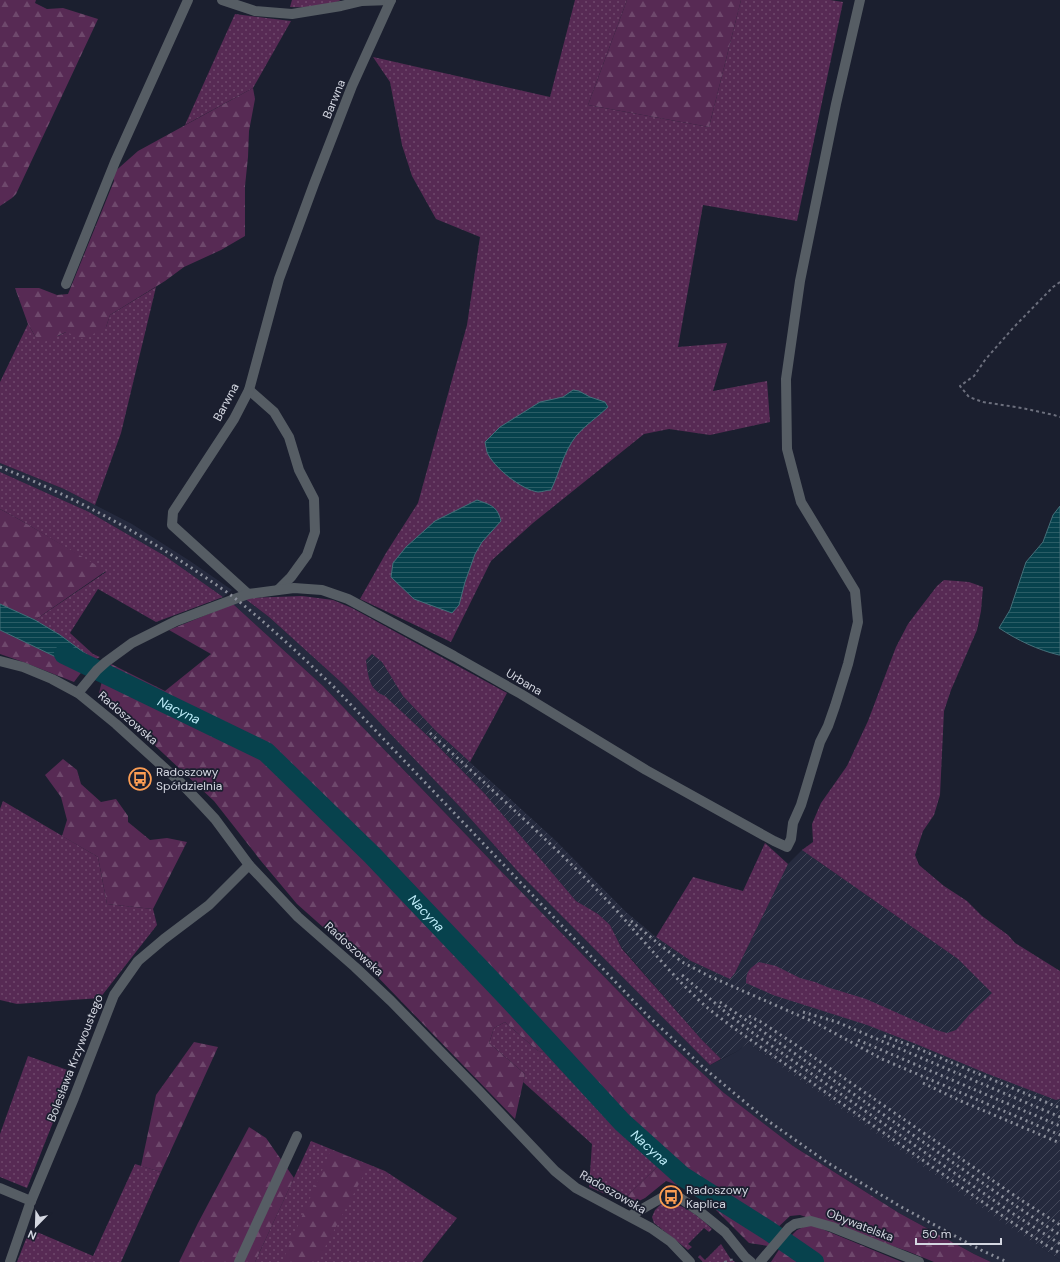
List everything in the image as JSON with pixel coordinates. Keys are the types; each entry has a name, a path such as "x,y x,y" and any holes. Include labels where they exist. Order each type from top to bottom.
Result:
{"street":[{"path":"66,284 115,162 188,0"},
{"path":"222,0 255,11 292,14 341,6 362,0 391,0"},
{"name":"Barwna","path":"248,594 172,525 172,512 234,419 249,390 279,279 300,220 352,86 391,0"},
{"name":"Urbana","path":"248,594 294,588 322,590 348,599 454,656 646,770 787,847 791,840 793,823 801,805 820,742 828,726 848,664 858,622 855,591 801,502 787,449 786,379 800,281 836,104 860,0"},
{"path":"249,390 274,412 289,437 299,470 314,499 315,532 307,555 292,577 278,590"},
{"path":"78,693 97,670 132,643 176,621 248,594"},
{"name":"Radoszowska","path":"0,660 23,667 52,679 78,693 116,724 181,783 215,819 249,865 298,917 356,967 391,1001 556,1171 576,1188 630,1216 671,1242 690,1262"},
{"name":"Bolesława Krzywoustego","path":"10,1262 31,1201 74,1098 114,995 138,961 209,905 249,865"},
{"path":"239,1262 297,1136"},
{"path":"0,1188 31,1201"},
{"path":"630,1216 663,1197 680,1198 725,1232 745,1257 751,1262"},
{"name":"Obywatelska","path":"760,1262 784,1233 795,1224 816,1221 919,1262"}],"path":[{"path":"1060,282 1053,287 1013,328 985,360 974,376 960,386 969,397 983,402 1054,414 1060,417"}],"shaded area":[{"path":"573,390 605,402 608,407 583,428 576,436 565,456 551,490 538,492 524,487 509,477 495,464 487,452 485,442 500,427 540,402 563,397"},
{"path":"0,463 64,489 132,524 232,590 223,597 165,556 89,512 0,472"},
{"path":"477,500 493,507 498,512 501,521 482,542 475,554 459,605 452,613 414,599 391,577 393,563 406,547 435,521"},
{"path":"1060,506 1059,655 1028,644 999,628 1010,610 1026,562 1043,542 1053,515"},
{"path":"244,598 269,617 343,684 460,807 521,875 710,1065 736,1052 748,1043 994,1216 1060,1260 1060,1262 991,1262 974,1254 899,1213 793,1146 726,1095 665,1039 323,686 233,604"},
{"path":"0,604 35,620 60,635 94,660 83,670 0,630"},
{"path":"372,654 382,662 403,696 436,731 555,840 626,912 656,937 691,961 729,978 735,973 788,864 802,850 958,959 1060,1059 1060,1260 996,1218 748,1043 736,1052 721,1059 701,1039 622,948 610,925 598,914 576,901 485,794 432,740 385,696 377,693 368,679 366,660"}],"green space":[{"path":"0,0 36,0 35,3 47,9 63,8 98,19 16,194 0,206"},
{"path":"292,0 341,0 316,7 290,7"},
{"path":"575,0 627,0 588,105 709,127 741,0 830,0 843,2 797,221 703,205 678,347 727,343 713,391 767,381 770,422 710,435 669,429 644,434 533,523 491,561 451,642 360,599 386,553 418,503 467,325 480,237 436,219 412,176 402,145 390,82 373,57 550,97"},
{"path":"627,0 741,0 709,127 588,105"},
{"path":"235,14 291,21 253,88 185,125"},
{"path":"253,88 255,99 249,131 245,186 245,236 221,250 184,267 165,281 110,315 106,327 84,339 66,332 44,342 35,336 28,324 15,288 39,288 57,295 68,294 114,181 112,174 138,151"},
{"path":"156,287 121,433 95,505 64,489 0,463 0,382 28,324 35,336 58,336 66,332 106,327 110,315"},
{"path":"0,472 89,512 165,556 223,597 156,622 98,589 70,633 93,654 100,657 94,660 60,635 35,620 106,572 0,509"},
{"path":"0,509 106,571 35,620 0,604"},
{"path":"944,580 969,582 983,587 981,611 977,630 951,690 944,711 940,795 934,815 923,831 915,855 919,865 944,886 967,901 982,916 1008,935 1015,943 1060,971 1060,1099 1056,1100 867,1025 773,995 746,983 749,970 759,962 776,966 800,978 866,999 936,1030 947,1033 956,1030 992,993 958,959 802,850 813,842 812,824 821,803 847,766 868,721 896,647 908,624 937,586"},
{"path":"302,596 333,600 352,608 507,693 470,762 436,731 403,696 382,662 372,654 366,660 372,686 385,696 432,740 485,794 576,901 598,914 610,925 622,949 701,1039 721,1059 710,1065 521,875 460,807 343,684 269,617 244,598"},
{"path":"233,604 323,686 665,1039 724,1093 793,1146 899,1213 991,1262 934,1262 907,1251 800,1215 790,1216 774,1231 683,1174 536,1024 373,851 269,750 108,672 111,664 165,691 211,654 169,630"},
{"path":"0,630 83,670 74,682 0,654"},
{"path":"103,677 263,756 369,857 550,1052 538,1051 505,1022 494,1028 489,1043 525,1074 515,1119 369,968 297,904 214,801 99,693"},
{"path":"63,759 77,770 81,784 101,802 116,799 128,816 128,822 150,840 167,838 187,842 153,909 107,904 98,857 62,836 67,820 61,797 45,775"},
{"path":"3,801 98,857 107,904 153,909 157,925 100,998 17,1004 0,1000 0,809"},
{"path":"765,843 788,864 735,973 730,979 691,961 656,937 693,877 743,891"},
{"path":"505,1022 538,1051 550,1052 614,1122 661,1163 622,1201 589,1187 592,1144 523,1082 525,1074 489,1043 494,1028"},
{"path":"194,1042 218,1047 161,1172 141,1166 156,1095"},
{"path":"28,1056 73,1072 27,1188 0,1177 0,1134"},
{"path":"249,1127 266,1138 294,1178 255,1262 179,1262 198,1223"},
{"path":"311,1141 385,1171 457,1218 422,1262 255,1262"},
{"path":"331,1150 369,1165 317,1262 282,1262"},
{"path":"661,1163 773,1238 768,1246 749,1243 714,1208 680,1186 666,1181 645,1198 635,1203 622,1201"},
{"path":"135,1164 161,1172 121,1262 17,1262 30,1229 93,1256"},
{"path":"661,1204 673,1204 682,1207 701,1219 712,1229 709,1232 704,1228 688,1244 692,1247 688,1250 654,1223 652,1217 655,1210"},
{"path":"810,1224 902,1262 823,1262 788,1239 797,1230"},
{"path":"721,1244 730,1258 735,1262 703,1262 698,1257 700,1255 705,1260"},
{"path":"782,1245 808,1262 771,1262"}],"waterway":[{"name":"Nacyna","path":"64,654 266,752 372,855 508,998 622,1122 682,1176 769,1231 814,1262"}],"railway":[{"path":"0,467 51,489 125,527 173,556 249,609 333,686 647,1015 704,1068 764,1118 828,1163 903,1208 981,1250 1007,1262"},
{"path":"430,733 517,812 580,873 614,907 675,977 702,1003 738,1031 1007,1219 1060,1253"},
{"path":"631,921 682,962 709,976 816,1023 882,1059 1060,1135"},
{"path":"682,975 729,1015 753,1033 1012,1213 1060,1244"},
{"path":"720,1002 1060,1235"},
{"path":"803,1012 837,1022 1060,1117"},
{"path":"749,1016 793,1043 1021,1200 1060,1225"},
{"path":"884,1036 912,1046 1060,1108"},
{"path":"858,1040 1060,1126"},
{"path":"923,1083 961,1101 1060,1143"}],"place":[{"name":"Radoszowy Spółdzielnia","path":"140,779"},
{"name":"Radoszowy Kaplica","path":"671,1197"}]}
